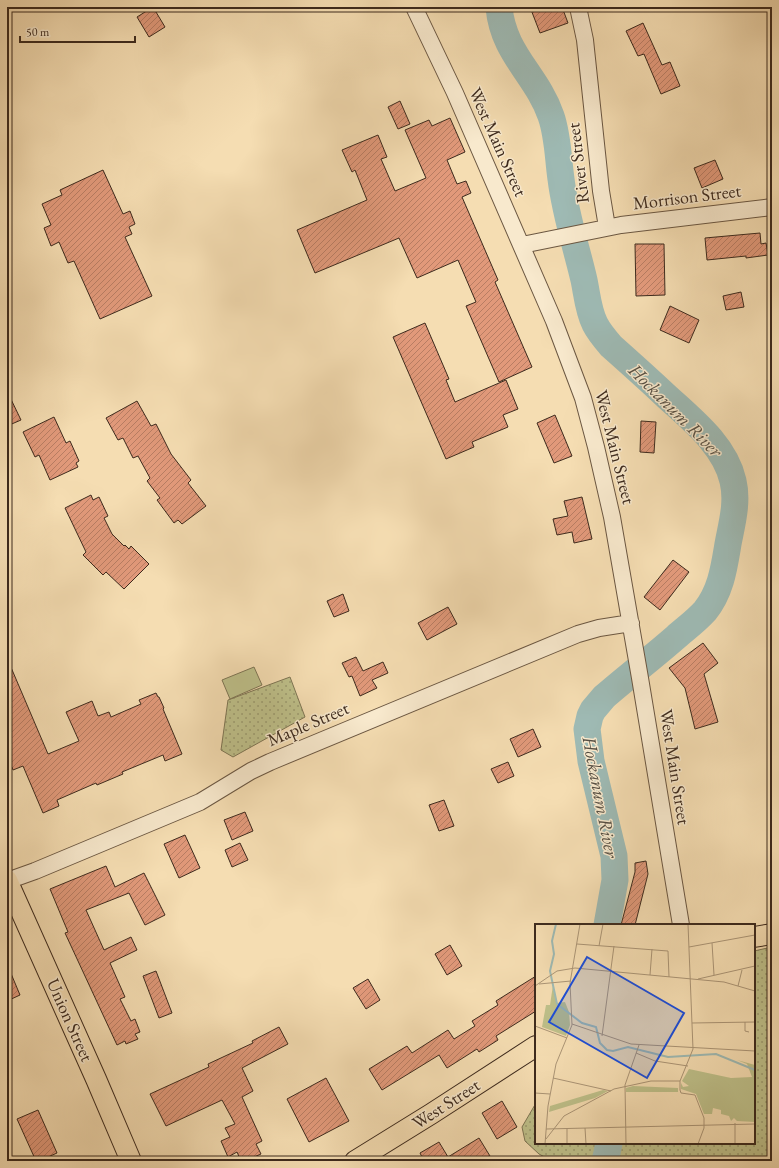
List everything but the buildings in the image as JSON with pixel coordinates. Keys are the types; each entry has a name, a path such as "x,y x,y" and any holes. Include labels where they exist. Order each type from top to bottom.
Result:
{"main road":[{"name":"Union Street","path":"7,881 96,1079 131,1161"},
{"path":"755,937 772,934"},
{"name":"West Street","path":"355,1161 535,1047"}],"street":[{"name":"West Main Street","path":"414,7 452,87 522,245 554,321 583,398 606,489 631,623 681,924"},
{"name":"River Street","path":"578,7 585,40 601,191 599,229"},
{"name":"Morrison Street","path":"599,229 642,222 772,207"},
{"path":"522,245 599,229"},
{"name":"Maple Street","path":"7,881 35,871 200,802 251,771 270,762 490,670 587,631 631,623"}],"green space":[{"path":"254,667 262,685 230,699 222,680"},
{"path":"290,677 305,717 233,757 221,750 228,700"},
{"path":"772,947 772,1161 552,1161 539,1154 525,1141 522,1127 535,1105 535,1144 755,1144 755,951"}],"waterway":[{"name":"Hockanum River","path":"499,7 507,38 538,88 551,116 556,139 565,204 584,280 589,308 595,324 600,333 611,346 696,423 715,444 729,468 733,481 735,497 734,512 723,570 715,595 705,611 694,622 604,697 590,716 587,729 591,761 614,856 615,880 607,924"},
{"name":"Hockanum River","path":"605,1161 609,1144"}]}
